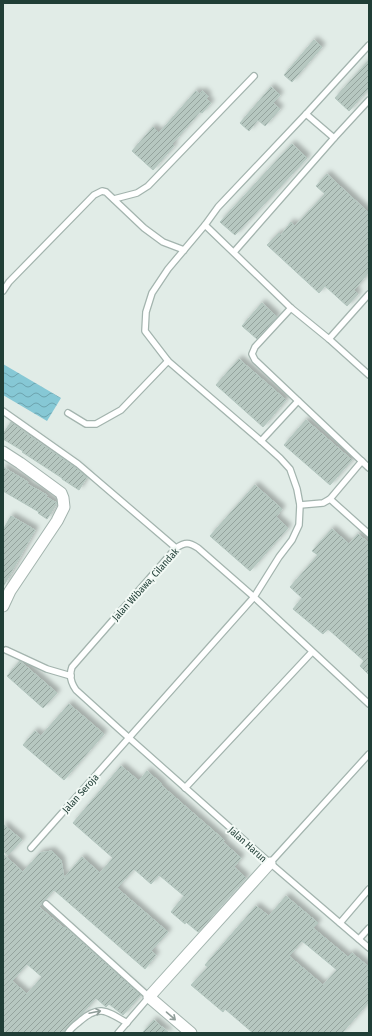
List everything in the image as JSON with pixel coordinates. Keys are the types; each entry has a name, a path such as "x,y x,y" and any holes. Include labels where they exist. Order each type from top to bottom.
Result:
{"street":[{"path":"3,452 61,493 64,498 64,507 57,521 10,591 3,606"},
{"path":"191,1033 149,996 270,863"}],"lane":[{"name":"Jalan Seroja","path":"32,848 254,598 292,540 299,525 300,505 297,489 290,469 261,441 168,361 145,331 146,312 152,293 168,269 205,225 218,206 306,114 369,45"},
{"path":"114,199 137,193 148,186 254,76"},
{"path":"234,252 369,100"},
{"path":"306,114 334,138"},
{"path":"3,291 9,282 94,195 102,190 114,199 144,228 163,242 184,250"},
{"path":"205,225 291,308 369,375"},
{"path":"328,339 369,294"},
{"path":"291,308 256,347 252,354 255,360 369,468"},
{"path":"68,413 86,424 96,424 121,410 168,361"},
{"path":"261,441 298,401"},
{"path":"3,411 78,464 176,548"},
{"path":"300,505 323,503 330,499 362,461"},
{"path":"330,499 369,534"},
{"name":"Jalan Wibawa, Cilandak","path":"71,676 72,667 176,548 181,544 186,543 198,548 369,704"},
{"path":"6,650 47,669 71,676 76,690 129,738"},
{"path":"185,788 312,652"},
{"name":"Jalan Harun","path":"129,738 270,863 369,948"},
{"path":"270,863 369,754"},
{"path":"340,923 369,889"},
{"path":"46,904 149,996 118,1033"},
{"path":"359,939 369,928"},
{"path":"68,1033 87,1014 98,1010 110,1012 127,1023"}],"water":[{"path":"3,364 61,398 47,421 3,395"}],"building":[{"path":"314,40 322,47 292,82 284,75"},
{"path":"369,60 369,88 349,111 335,98"},
{"path":"271,87 280,95 273,103 280,109 265,126 258,120 249,131 240,123"},
{"path":"196,91 200,94 202,91 208,96 206,99 211,103 202,113 200,112 172,144 174,146 153,170 132,151 153,127 159,133"},
{"path":"292,144 307,158 235,235 220,222"},
{"path":"327,174 369,213 369,272 354,290 358,294 347,306 325,286 319,293 267,245 279,233 281,235 291,222 295,226 325,194 316,186"},
{"path":"262,303 277,317 257,339 242,326"},
{"path":"239,359 286,400 263,427 216,385"},
{"path":"306,420 352,460 330,485 284,445"},
{"path":"11,422 87,477 79,490 3,439 3,434"},
{"path":"3,467 28,482 27,484 47,495 46,497 57,503 47,519 38,513 39,512 3,491"},
{"path":"255,485 282,509 276,517 288,528 250,571 210,536"},
{"path":"11,516 35,530 3,587 3,530"},
{"path":"332,529 349,544 358,534 369,543 369,675 360,666 364,661 328,629 323,634 293,609 302,598 290,587 318,555 312,551"},
{"path":"20,661 57,693 43,708 7,676"},
{"path":"69,704 104,734 64,780 23,745 35,731 41,736"},
{"path":"121,766 139,781 147,771 224,840 223,842 241,858 234,867 246,878 198,932 186,922 185,924 171,912 184,896 159,875 151,884 134,869 117,888 168,932 151,951 156,955 145,969 54,890 39,907 64,928 65,927 141,995 123,1015 109,1004 106,1007 96,998 80,1016 69,1025 64,1033 3,1033 3,854 23,872 40,853 52,851 61,860 64,878 82,857 100,873 113,858 73,823","holes":["27,964 42,977 27,994 12,981"]},
{"path":"3,824 22,840 8,855 3,851"},
{"path":"286,896 318,923 313,928 348,957 352,953 369,967 369,1002 342,1033 253,1033 225,1009 223,1012 191,985 208,967 205,965 256,906 269,916","holes":["302,941 337,970 323,985 289,956"]},
{"path":"154,1020 169,1033 142,1033"}]}
